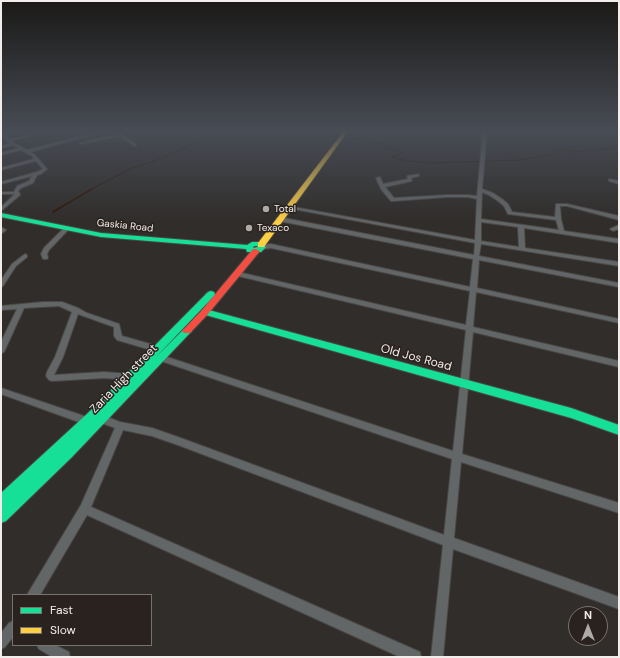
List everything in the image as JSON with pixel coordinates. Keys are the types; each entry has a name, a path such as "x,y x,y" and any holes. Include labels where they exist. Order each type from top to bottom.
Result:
{"main road":[{"name":"Zaria High street","path":"1,502 131,377 205,312 238,274 255,247 319,162"},
{"name":"Zaria High street","path":"1,516 102,419 279,219 320,162"},
{"name":"Gaskia Road","path":"1,215 66,229 120,237 255,247"},
{"name":"Old Jos Road","path":"205,312 571,413 619,430"}],"street":[{"path":"1,165 20,162"},
{"path":"1,169 26,162"},
{"path":"1,183 35,174 45,169 38,162"},
{"path":"436,657 458,457 480,220 480,190 483,162"},
{"path":"1,210 18,194 16,193 19,187 31,182 35,174"},
{"path":"382,186 411,179 409,177 417,175"},
{"path":"378,178 382,186 393,200 447,196 468,196 480,198"},
{"path":"612,180 619,183"},
{"path":"480,190 491,194 503,202 510,213 558,219"},
{"path":"1,193 16,193"},
{"path":"562,232 558,219 557,206 559,204 619,218"},
{"path":"288,207 478,242 619,264"},
{"path":"279,219 619,285"},
{"path":"480,220 619,241"},
{"path":"521,226 522,249"},
{"path":"613,229 619,226"},
{"path":"45,258 44,254 46,249 66,229"},
{"path":"255,247 271,246 619,321"},
{"path":"1,285 14,265 25,256"},
{"path":"238,274 619,364"},
{"path":"1,308 52,303 60,304 85,315 117,326 118,336 120,338 160,353 458,457 619,508"},
{"path":"1,350 22,306"},
{"path":"76,310 59,357 50,376 52,378 104,376 131,377"},
{"path":"1,391 86,421"},
{"path":"102,419 120,426 152,432 178,441 449,542 619,603"},
{"path":"34,594 85,509 120,426"},
{"path":"85,509 415,657"},
{"path":"1,643 12,629"},
{"path":"45,646 64,657"}],"waterway":[{"path":"90,190 132,168 153,162"},
{"path":"414,162 428,163 468,162"},
{"path":"53,212 92,189"}],"traffic: fast":[{"path":"1,215 101,235 249,247"},
{"path":"252,244 259,244 262,247 258,250 250,250 249,247 252,244"},
{"path":"1,502 92,416 211,294"},
{"path":"205,312 571,413 619,430"},
{"path":"1,516 68,453 187,331"}],"traffic: slow":[{"path":"261,245 323,162"}],"traffic: jam":[{"path":"187,331 205,312 256,251"}],"place":[{"name":"Total","path":"266,209"},
{"name":"Texaco","path":"249,228"}]}
